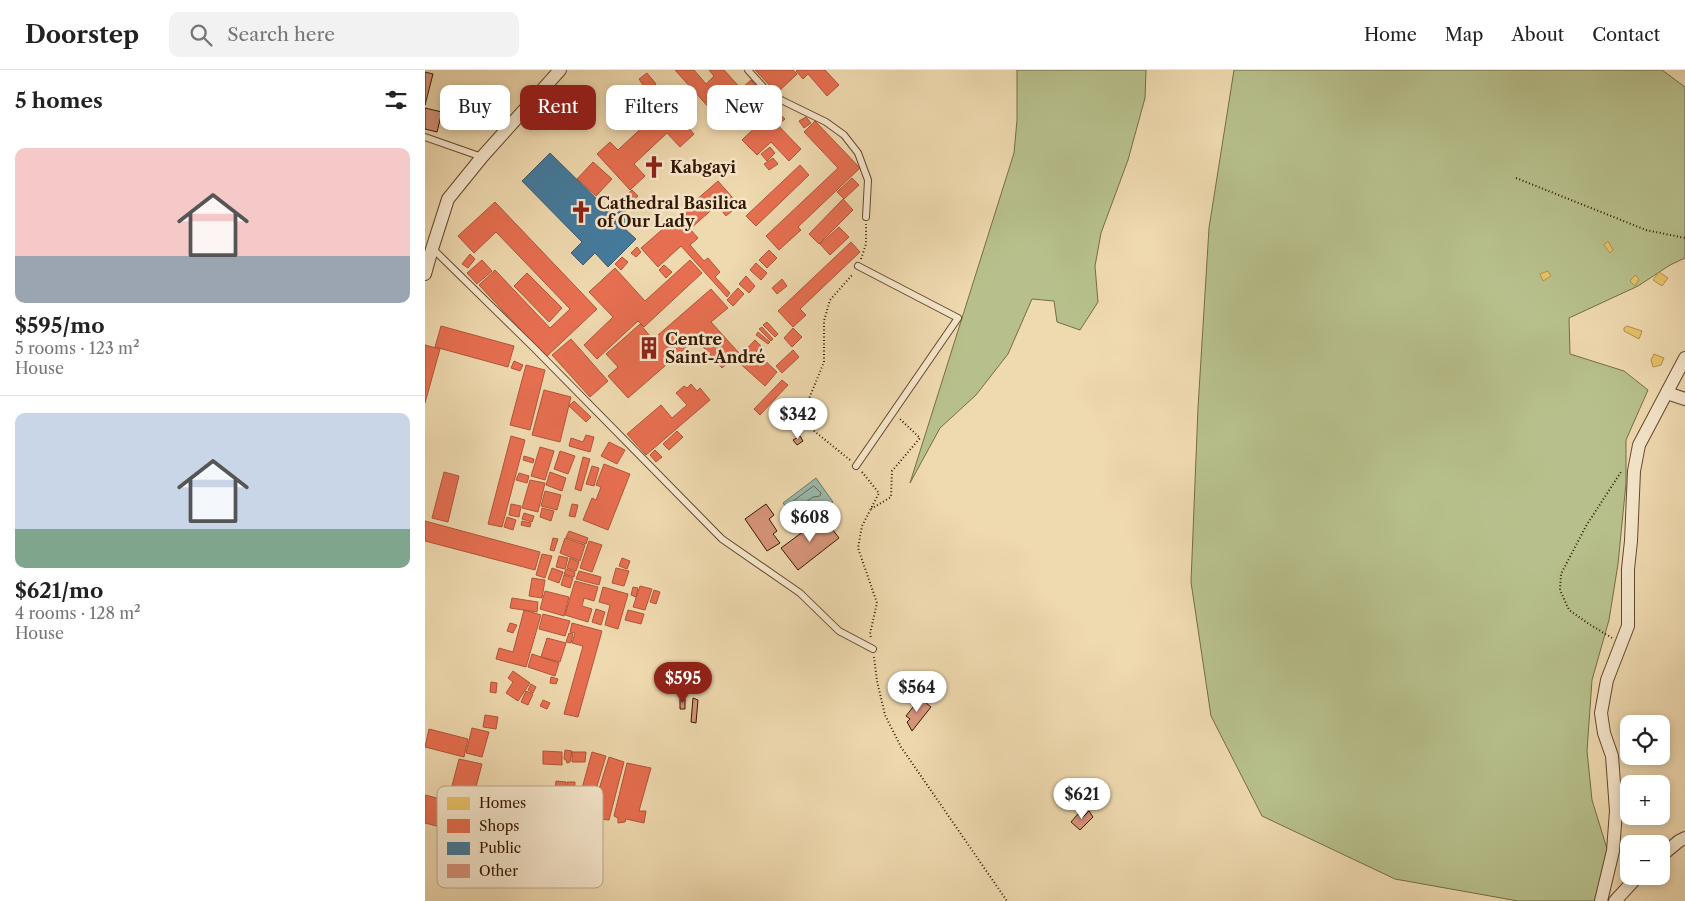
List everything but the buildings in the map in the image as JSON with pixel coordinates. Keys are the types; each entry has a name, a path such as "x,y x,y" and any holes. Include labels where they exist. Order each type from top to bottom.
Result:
{"street":[{"path":"425,274 448,199 482,157 560,70"},
{"path":"1601,901 1613,851 1616,811 1612,756 1604,733 1601,713 1607,680 1628,626 1628,569 1634,471 1639,445 1685,358"},
{"path":"1667,393 1685,399"},
{"path":"1670,849 1685,838"},
{"path":"1615,901 1630,885"}],"lane":[{"path":"748,70 766,90 777,98 826,122 844,135 858,154 868,180 866,217"},
{"path":"425,137 482,157"},
{"path":"432,248 534,348 722,539 800,593 839,632 873,649"},
{"path":"856,466 958,318 858,266"}],"path":[{"path":"1516,178 1646,230 1685,238"},
{"path":"866,217 866,244 856,271 830,300 823,321 824,362 804,411 808,426 856,466 879,493 862,526 858,548 877,603 870,634 877,681 885,714 901,747 1007,901"},
{"path":"871,509 891,497 892,471 920,438 893,412"},
{"path":"1622,643 1569,610 1560,590 1561,574 1577,542 1623,470"}],"green space":[{"path":"1017,70 1146,70 1145,98 1128,160 1101,233 1095,266 1098,302 1080,330 1057,322 1054,301 1032,299 1008,354 976,395 940,428 910,483 1014,153 1017,120"},
{"path":"1234,70 1662,70 1685,87 1685,258 1670,265 1638,286 1569,318 1570,354 1624,371 1648,390 1626,440 1626,483 1618,564 1609,620 1592,680 1587,751 1592,800 1608,852 1602,901 1518,901 1395,879 1262,816 1211,716 1191,582 1198,408 1209,228"}],"water":[{"path":"816,478 833,502 823,509 816,501 794,518 783,503"}],"place":[{"name":"Kabgayi","path":"654,167"},
{"name":"Cathedral Basilica of Our Lady","path":"581,212"},
{"name":"Centre Saint-André","path":"649,348"}]}
